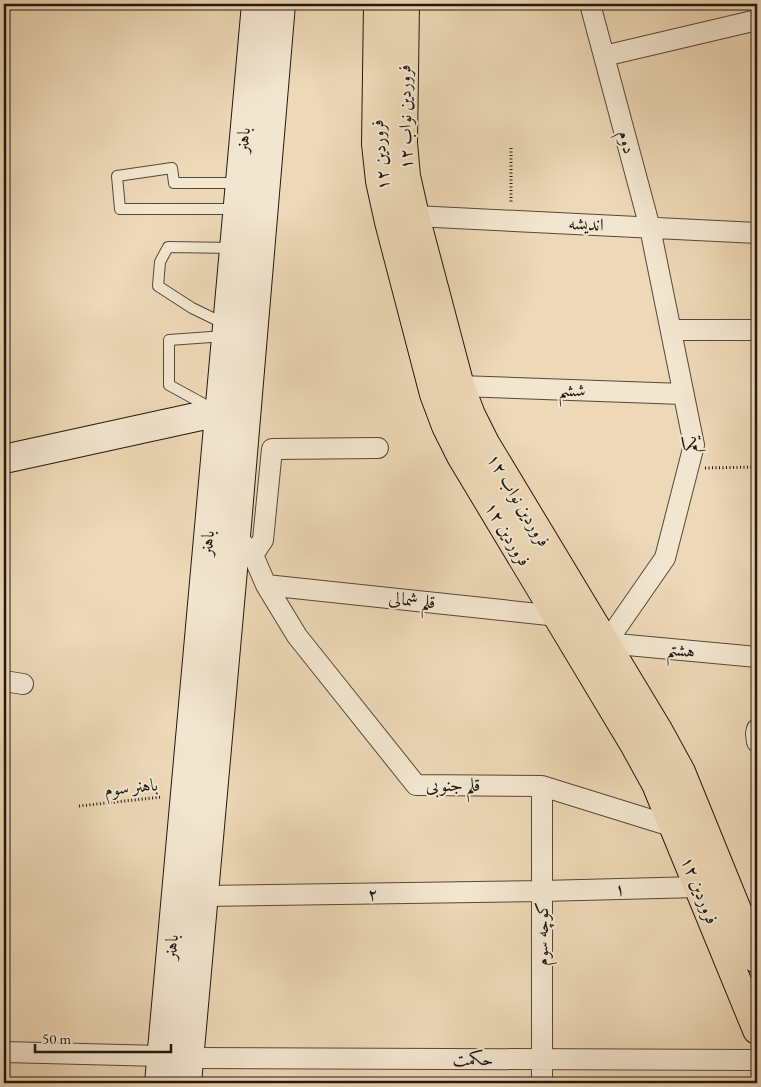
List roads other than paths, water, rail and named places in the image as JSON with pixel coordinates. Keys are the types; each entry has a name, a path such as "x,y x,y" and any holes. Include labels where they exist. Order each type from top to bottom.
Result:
{"main road":[{"name":"باهنر","path":"160,1083 256,4"},
{"name":"باهنر","path":"188,1071 203,896 245,545 281,4"},
{"name":"۱۲ فروردین","path":"378,4 376,144 380,181 434,394 446,426 461,456 558,616 656,784 757,1030"},
{"name":"۱۲ فروردین نواب","path":"405,4 403,143 406,176 460,386 471,415 485,443 658,730 681,772 757,958"},
{"path":"389,222 415,216"},
{"path":"4,459 219,412"},
{"path":"162,1056 188,1071"}],"street":[{"path":"590,4 604,56 757,20"},
{"name":"دوم","path":"604,56 650,228"},
{"name":"اندیشه","path":"415,216 757,233"},
{"name":"یکم","path":"606,643 665,558 694,445 650,228"},
{"path":"671,330 757,330"},
{"name":"ششم","path":"460,386 684,394"},
{"path":"266,585 245,545 263,540 272,449 378,448"},
{"name":"قلم شمالی","path":"266,585 558,616"},
{"name":"قلم جنوبی","path":"266,585 298,636 416,785 542,786 674,827"},
{"name":"هشتم","path":"606,643 757,657"},
{"path":"757,729 757,742"},
{"name":"کوچه سوم","path":"542,786 542,1083"},
{"name":"۱","path":"542,891 698,887"},
{"name":"۲","path":"203,896 542,891"},
{"path":"4,1052 162,1056"},
{"name":"حکمت","path":"188,1071 542,1060 757,1060"}],"lane":[{"path":"172,168 174,183 238,196 120,209 117,176 172,168"},
{"path":"226,331 158,286 160,262 168,247 234,248"},
{"path":"219,412 169,385 169,340 226,331"}]}
